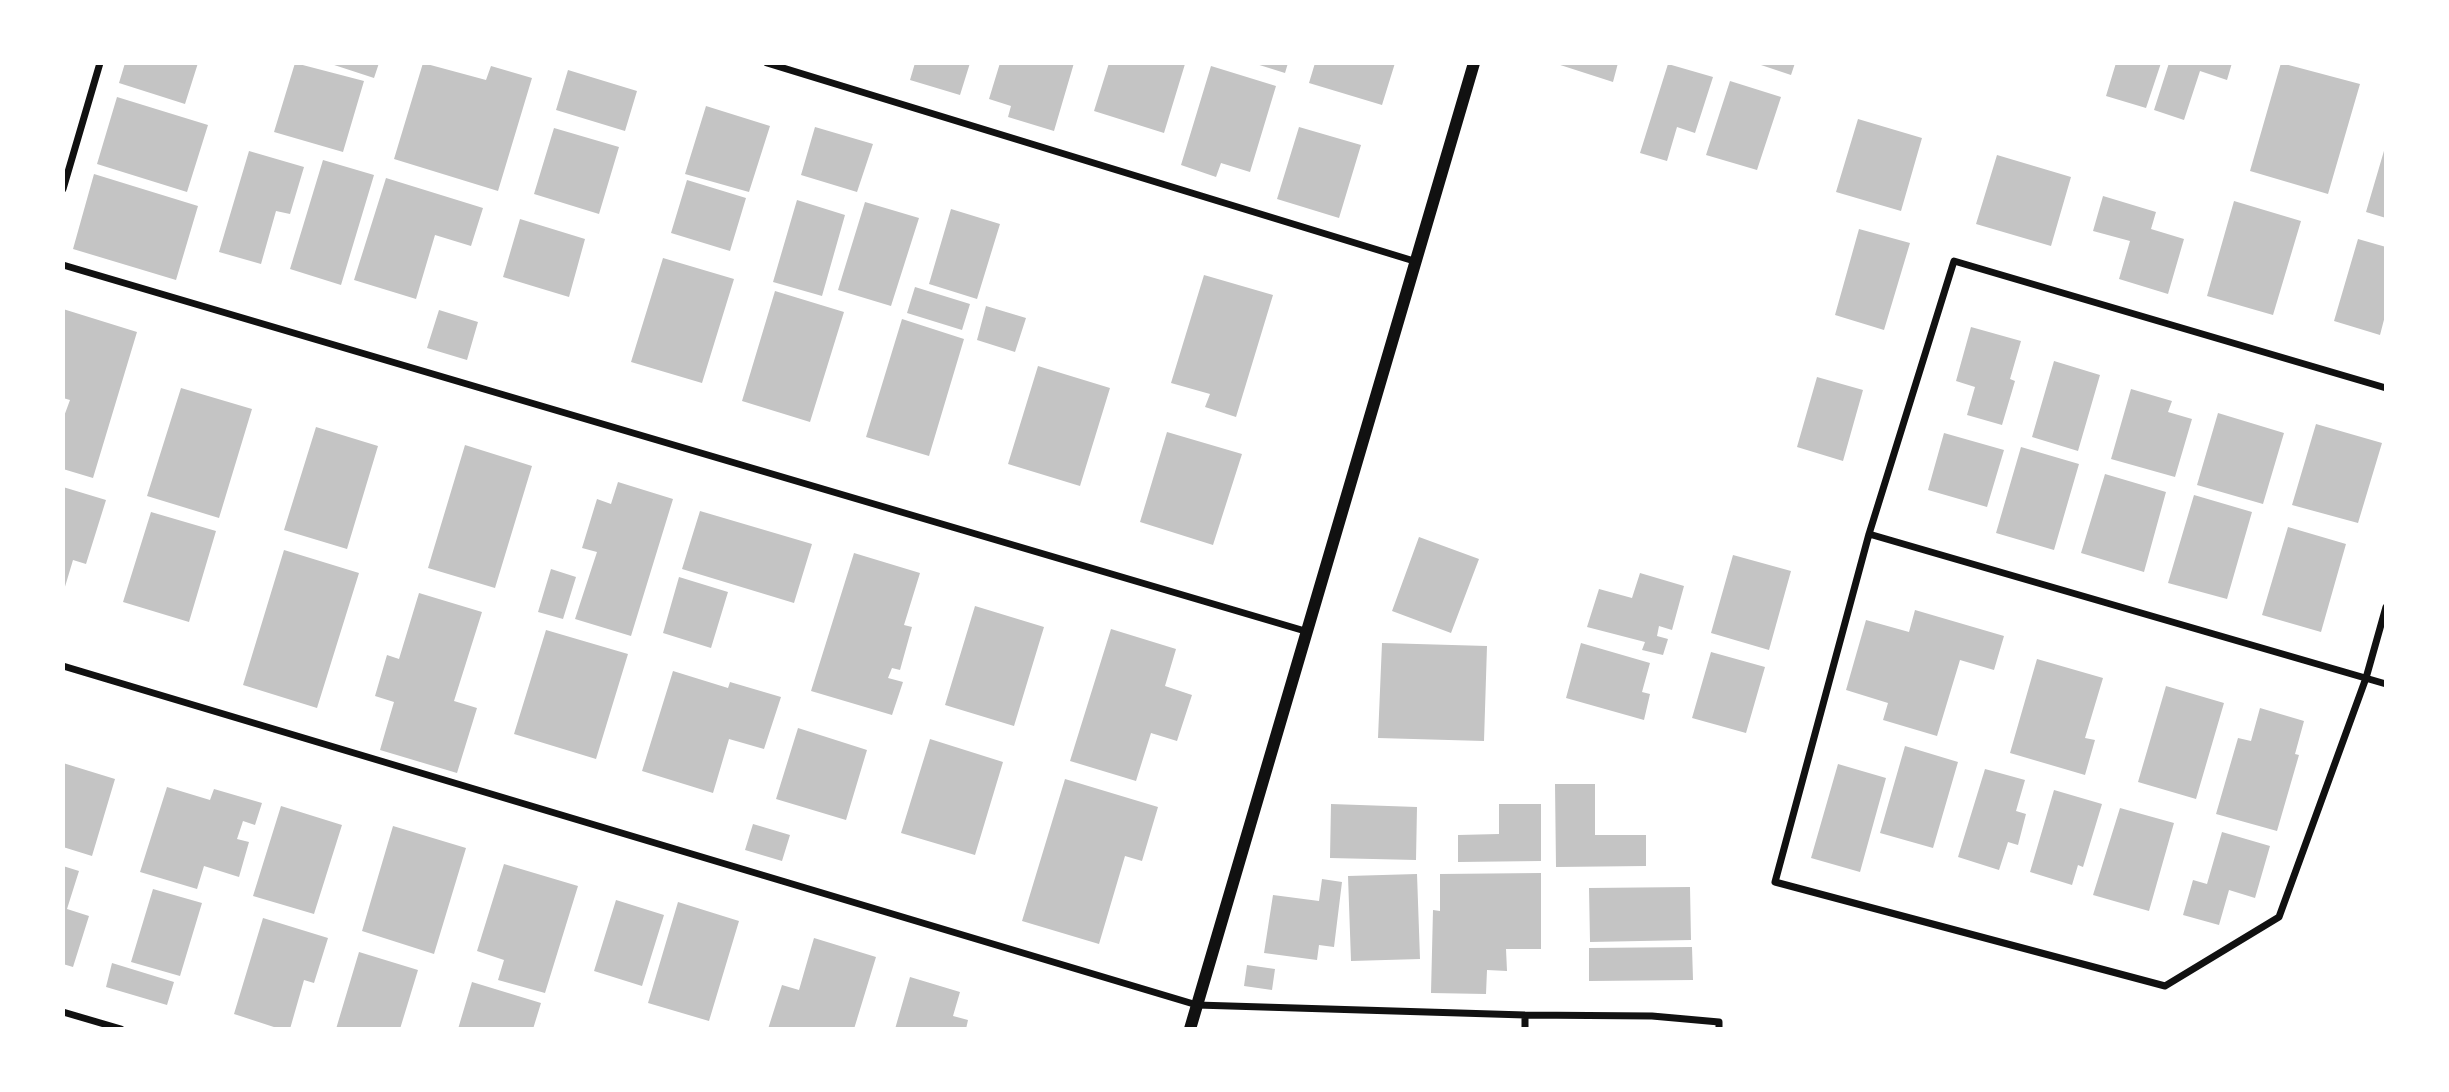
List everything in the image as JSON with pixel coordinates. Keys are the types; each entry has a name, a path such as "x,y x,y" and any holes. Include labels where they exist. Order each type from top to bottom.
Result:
{"street":[{"path":"63,190 100,63"},
{"path":"767,63 1414,261"},
{"path":"1190,1029 1474,63"},
{"path":"2386,388 1954,261 1869,534 1775,883 2165,986 2279,917 2366,678 2386,607"},
{"path":"63,265 1306,631"},
{"path":"1869,534 2386,684"},
{"path":"63,666 1197,1005 1652,1016 1719,1022 1719,1029"},
{"path":"63,1012 121,1029"},
{"path":"1525,1015 1525,1029"}],"building":[{"path":"125,63 198,63 185,104 119,83"},
{"path":"295,63 364,81 343,152 274,132"},
{"path":"328,63 379,63 374,78"},
{"path":"423,63 486,80 491,66 532,78 498,191 394,159"},
{"path":"915,63 970,63 960,95 910,80"},
{"path":"1000,63 1074,63 1054,131 1008,117 1011,106 989,99"},
{"path":"1109,63 1185,64 1164,133 1094,111"},
{"path":"1253,63 1288,63 1285,73"},
{"path":"1315,63 1395,63 1382,105 1309,83"},
{"path":"1554,63 1618,63 1613,82"},
{"path":"1755,63 1795,63 1791,75"},
{"path":"2116,63 2161,63 2146,108 2106,96"},
{"path":"2169,63 2232,63 2227,80 2200,71 2184,120 2154,110"},
{"path":"2281,63 2360,84 2328,194 2250,171"},
{"path":"1668,64 1713,77 1695,133 1677,127 1667,161 1640,153"},
{"path":"1211,66 1276,86 1250,172 1221,163 1216,177 1181,165"},
{"path":"568,70 637,91 625,131 556,110"},
{"path":"1730,81 1781,97 1757,170 1706,155"},
{"path":"117,97 208,125 187,192 97,164"},
{"path":"706,106 770,126 749,192 685,174"},
{"path":"1858,119 1922,138 1901,211 1836,192"},
{"path":"815,127 873,144 857,192 801,175"},
{"path":"1299,127 1361,145 1339,218 1277,199"},
{"path":"554,128 619,147 599,214 534,194"},
{"path":"2386,144 2386,218 2366,212"},
{"path":"249,151 304,167 290,214 276,211 261,264 219,252"},
{"path":"1997,155 2071,177 2051,246 1976,224"},
{"path":"323,160 374,175 341,285 290,269"},
{"path":"94,174 198,206 176,280 73,249"},
{"path":"386,178 483,208 471,246 435,235 416,299 354,280"},
{"path":"687,180 746,198 730,251 671,233"},
{"path":"2103,196 2156,212 2151,229 2184,239 2168,294 2119,279 2130,241 2093,231"},
{"path":"797,200 845,215 822,296 773,282"},
{"path":"2234,201 2301,221 2273,315 2207,296"},
{"path":"865,202 919,218 891,306 838,290"},
{"path":"951,209 1000,224 977,299 929,284"},
{"path":"520,219 585,239 569,297 503,277"},
{"path":"1859,229 1910,243 1884,330 1835,315"},
{"path":"2358,239 2386,247 2386,312 2380,335 2334,321"},
{"path":"663,258 734,279 702,383 631,362"},
{"path":"1204,275 1273,295 1236,417 1205,407 1210,394 1171,383"},
{"path":"915,287 970,304 962,330 907,313"},
{"path":"775,291 844,312 810,422 742,401"},
{"path":"986,306 1026,318 1015,352 977,340"},
{"path":"63,309 137,332 93,478 63,469 63,419 70,400 63,398"},
{"path":"439,310 478,322 467,360 427,348"},
{"path":"902,319 964,339 929,456 866,437"},
{"path":"1971,327 2021,341 2010,379 2015,381 2002,425 1967,415 1975,387 1956,381"},
{"path":"2054,361 2100,375 2078,451 2032,437"},
{"path":"1038,366 1110,388 1080,486 1008,464"},
{"path":"1817,377 1863,390 1843,461 1797,447"},
{"path":"181,388 252,409 219,518 147,496"},
{"path":"2131,389 2172,401 2168,412 2192,419 2175,477 2111,459"},
{"path":"2218,413 2284,433 2263,504 2197,485"},
{"path":"2316,424 2382,443 2358,523 2292,505"},
{"path":"316,427 378,446 347,549 284,530"},
{"path":"1167,432 1242,454 1213,545 1140,522"},
{"path":"1944,433 2004,450 1987,507 1928,490"},
{"path":"465,445 532,466 495,588 428,568"},
{"path":"2021,447 2079,464 2054,550 1996,533"},
{"path":"2105,474 2166,492 2144,572 2081,553"},
{"path":"618,482 673,499 631,636 575,619 597,552 582,548 597,499 611,504"},
{"path":"63,487 106,500 86,564 73,560 64,590"},
{"path":"2194,495 2252,512 2227,599 2168,583"},
{"path":"700,511 812,544 794,603 682,569"},
{"path":"151,512 216,531 189,622 123,602"},
{"path":"2288,527 2346,544 2321,632 2262,615"},
{"path":"1419,537 1479,559 1451,633 1392,611"},
{"path":"284,550 359,573 317,708 243,685"},
{"path":"854,553 920,573 904,625 912,627 900,670 892,668 888,678 903,682 892,715 811,691"},
{"path":"1733,555 1791,571 1769,650 1711,633"},
{"path":"551,569 576,577 563,619 538,612"},
{"path":"1640,573 1684,586 1672,630 1659,626 1657,636 1668,639 1663,655 1642,650 1645,642 1587,627 1599,589 1632,598"},
{"path":"679,577 728,592 711,648 663,633"},
{"path":"419,593 482,612 454,701 477,708 457,773 380,750 394,702 375,696 387,655 399,659"},
{"path":"975,606 1044,627 1014,726 945,705"},
{"path":"1915,610 2004,636 1994,670 1960,660 1937,736 1883,720 1888,703 1846,690 1866,620 1909,632"},
{"path":"1111,629 1176,649 1165,686 1192,695 1177,741 1151,733 1136,781 1070,761"},
{"path":"546,630 628,654 596,759 514,734"},
{"path":"1382,643 1487,646 1484,741 1378,738"},
{"path":"1581,643 1650,663 1642,692 1650,694 1644,720 1566,698"},
{"path":"1711,652 1765,667 1746,733 1692,718"},
{"path":"2037,659 2103,678 2085,738 2095,740 2085,775 2010,753"},
{"path":"673,671 728,688 730,682 781,697 764,749 729,739 713,793 642,771"},
{"path":"2166,686 2224,703 2196,799 2138,782"},
{"path":"2260,708 2304,721 2295,754 2299,755 2277,831 2216,814 2238,738 2251,741"},
{"path":"798,728 867,750 846,820 776,799"},
{"path":"930,739 1003,762 975,855 901,833"},
{"path":"1905,746 1958,762 1933,848 1880,833"},
{"path":"63,763 115,779 92,856 63,847"},
{"path":"1838,764 1886,778 1860,872 1811,858"},
{"path":"1985,769 2025,780 2016,811 2026,814 2018,845 2008,842 1999,870 1958,857"},
{"path":"1065,779 1158,807 1142,861 1125,856 1099,944 1022,921"},
{"path":"1555,784 1595,784 1595,835 1646,835 1646,866 1556,867"},
{"path":"167,787 210,800 214,789 262,803 255,825 243,821 237,839 249,842 239,877 204,866 197,889 140,872"},
{"path":"2054,790 2102,804 2083,867 2078,865 2072,885 2030,872"},
{"path":"1331,804 1417,807 1416,860 1330,858"},
{"path":"1499,804 1541,804 1541,861 1458,862 1458,835 1499,834"},
{"path":"281,806 342,825 314,914 253,896"},
{"path":"2120,808 2174,823 2149,911 2093,895"},
{"path":"753,824 790,835 782,861 745,850"},
{"path":"393,826 466,848 434,954 362,931"},
{"path":"2222,832 2270,846 2255,898 2229,890 2219,925 2183,915 2193,880 2207,884"},
{"path":"504,864 578,886 545,993 498,980 504,960 477,951"},
{"path":"63,866 79,871 67,909 89,916 73,967 63,964"},
{"path":"1541,873 1541,949 1506,949 1507,971 1487,970 1486,994 1431,993 1433,910 1440,911 1440,874"},
{"path":"1417,874 1420,959 1351,961 1348,876"},
{"path":"1322,879 1342,882 1334,947 1319,945 1317,960 1264,953 1273,895 1319,901"},
{"path":"1690,887 1691,940 1590,942 1589,888"},
{"path":"153,889 202,903 180,976 131,962"},
{"path":"616,900 664,915 642,986 594,971"},
{"path":"678,902 739,921 709,1021 648,1003"},
{"path":"263,918 328,938 314,983 304,980 290,1029 280,1029 234,1014"},
{"path":"814,938 876,957 854,1029 768,1029 782,985 799,990"},
{"path":"1692,947 1693,980 1589,981 1589,948"},
{"path":"359,952 418,970 400,1029 336,1029"},
{"path":"112,963 174,982 167,1005 106,987"},
{"path":"1247,965 1275,969 1272,990 1244,986"},
{"path":"910,977 960,992 953,1016 968,1020 966,1029 895,1029"},
{"path":"472,982 541,1003 533,1029 458,1029"}]}
